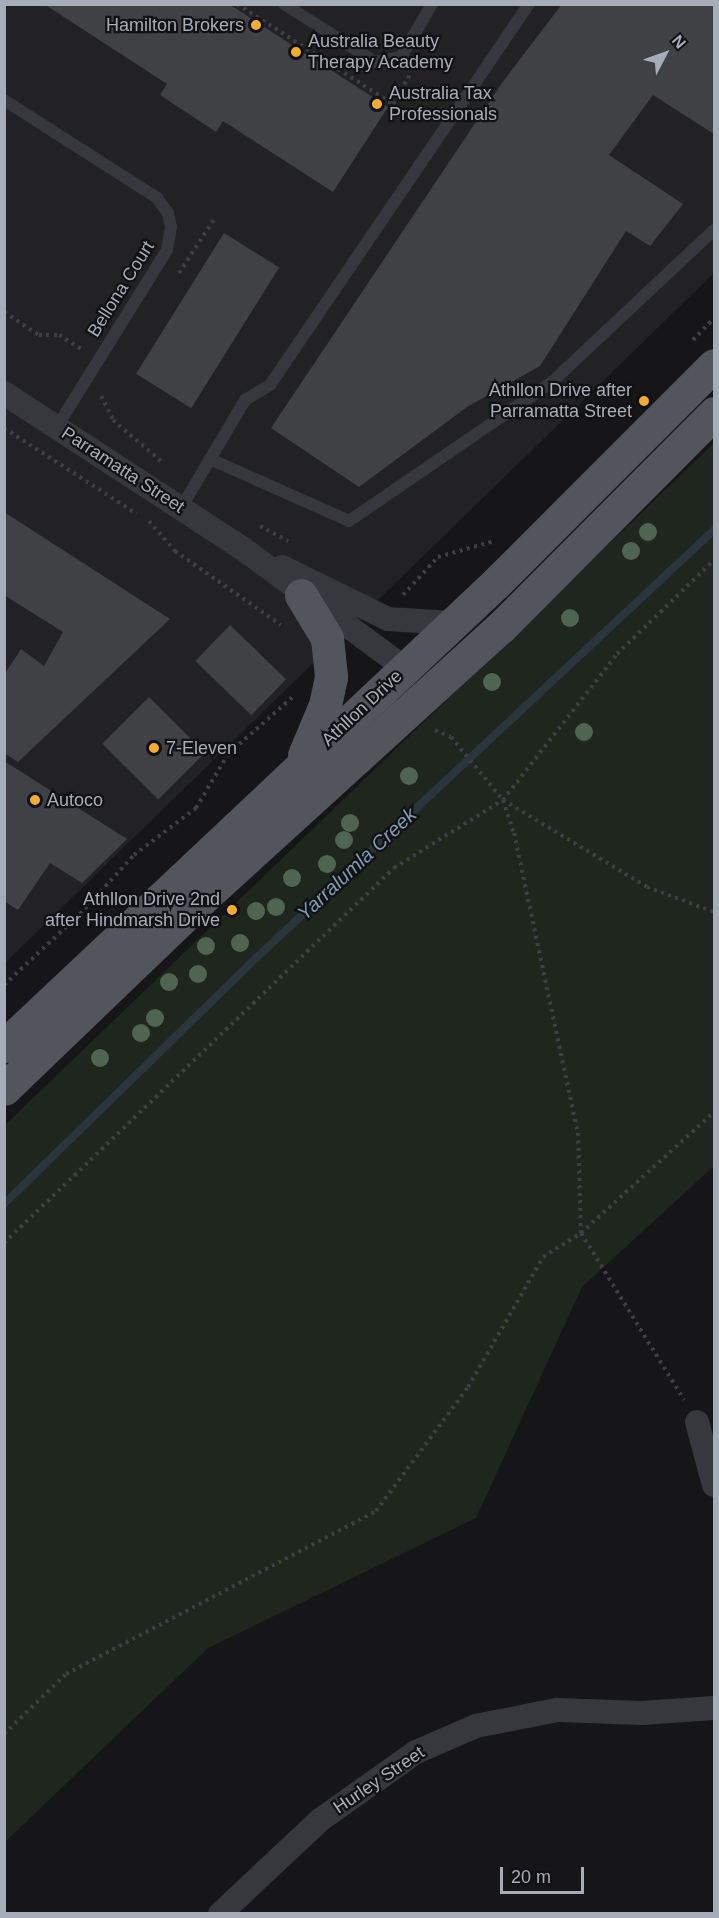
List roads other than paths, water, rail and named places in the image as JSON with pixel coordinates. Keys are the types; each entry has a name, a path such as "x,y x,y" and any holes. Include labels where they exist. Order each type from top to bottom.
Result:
{"main road":[{"name":"Athllon Drive","path":"4,1046 452,623 714,365"},
{"name":"Athllon Drive","path":"4,1089 215,887 501,627 714,413"},
{"path":"299,768 325,705 331,676 327,638 301,595"},
{"path":"405,668 426,669 463,643 501,627"}],"street":[{"name":"Parramatta Street","path":"4,393 57,427 187,498 242,548 301,595 405,668"},
{"name":"Parramatta Street","path":"242,548 388,619 452,623"},
{"path":"697,1422 714,1485"},
{"name":"Hurley Street","path":"220,1914 320,1820 416,1752 476,1726 557,1710 642,1713 714,1708"}],"lane":[{"path":"284,4 375,62 401,57 432,4"},
{"path":"187,498 245,400 270,385 529,4"},
{"name":"Bellona Court","path":"4,100 157,198 168,213 172,239 167,250 57,427"},
{"path":"210,459 349,521 552,382 714,230"}],"waterway":[{"name":"Yarralumla Creek","path":"4,1204 256,958 714,530"}],"place":[{"name":"Hamilton Brokers","path":"256,25"},
{"name":"Australia Beauty Therapy Academy","path":"296,52"},
{"name":"Australia Tax Professionals","path":"377,104"},
{"name":"Athllon Drive after Parramatta Street","path":"644,401"},
{"name":"7-Eleven","path":"154,748"},
{"name":"Autoco","path":"35,800"},
{"name":"Athllon Drive 2nd after Hindmarsh Drive","path":"232,910"}]}
